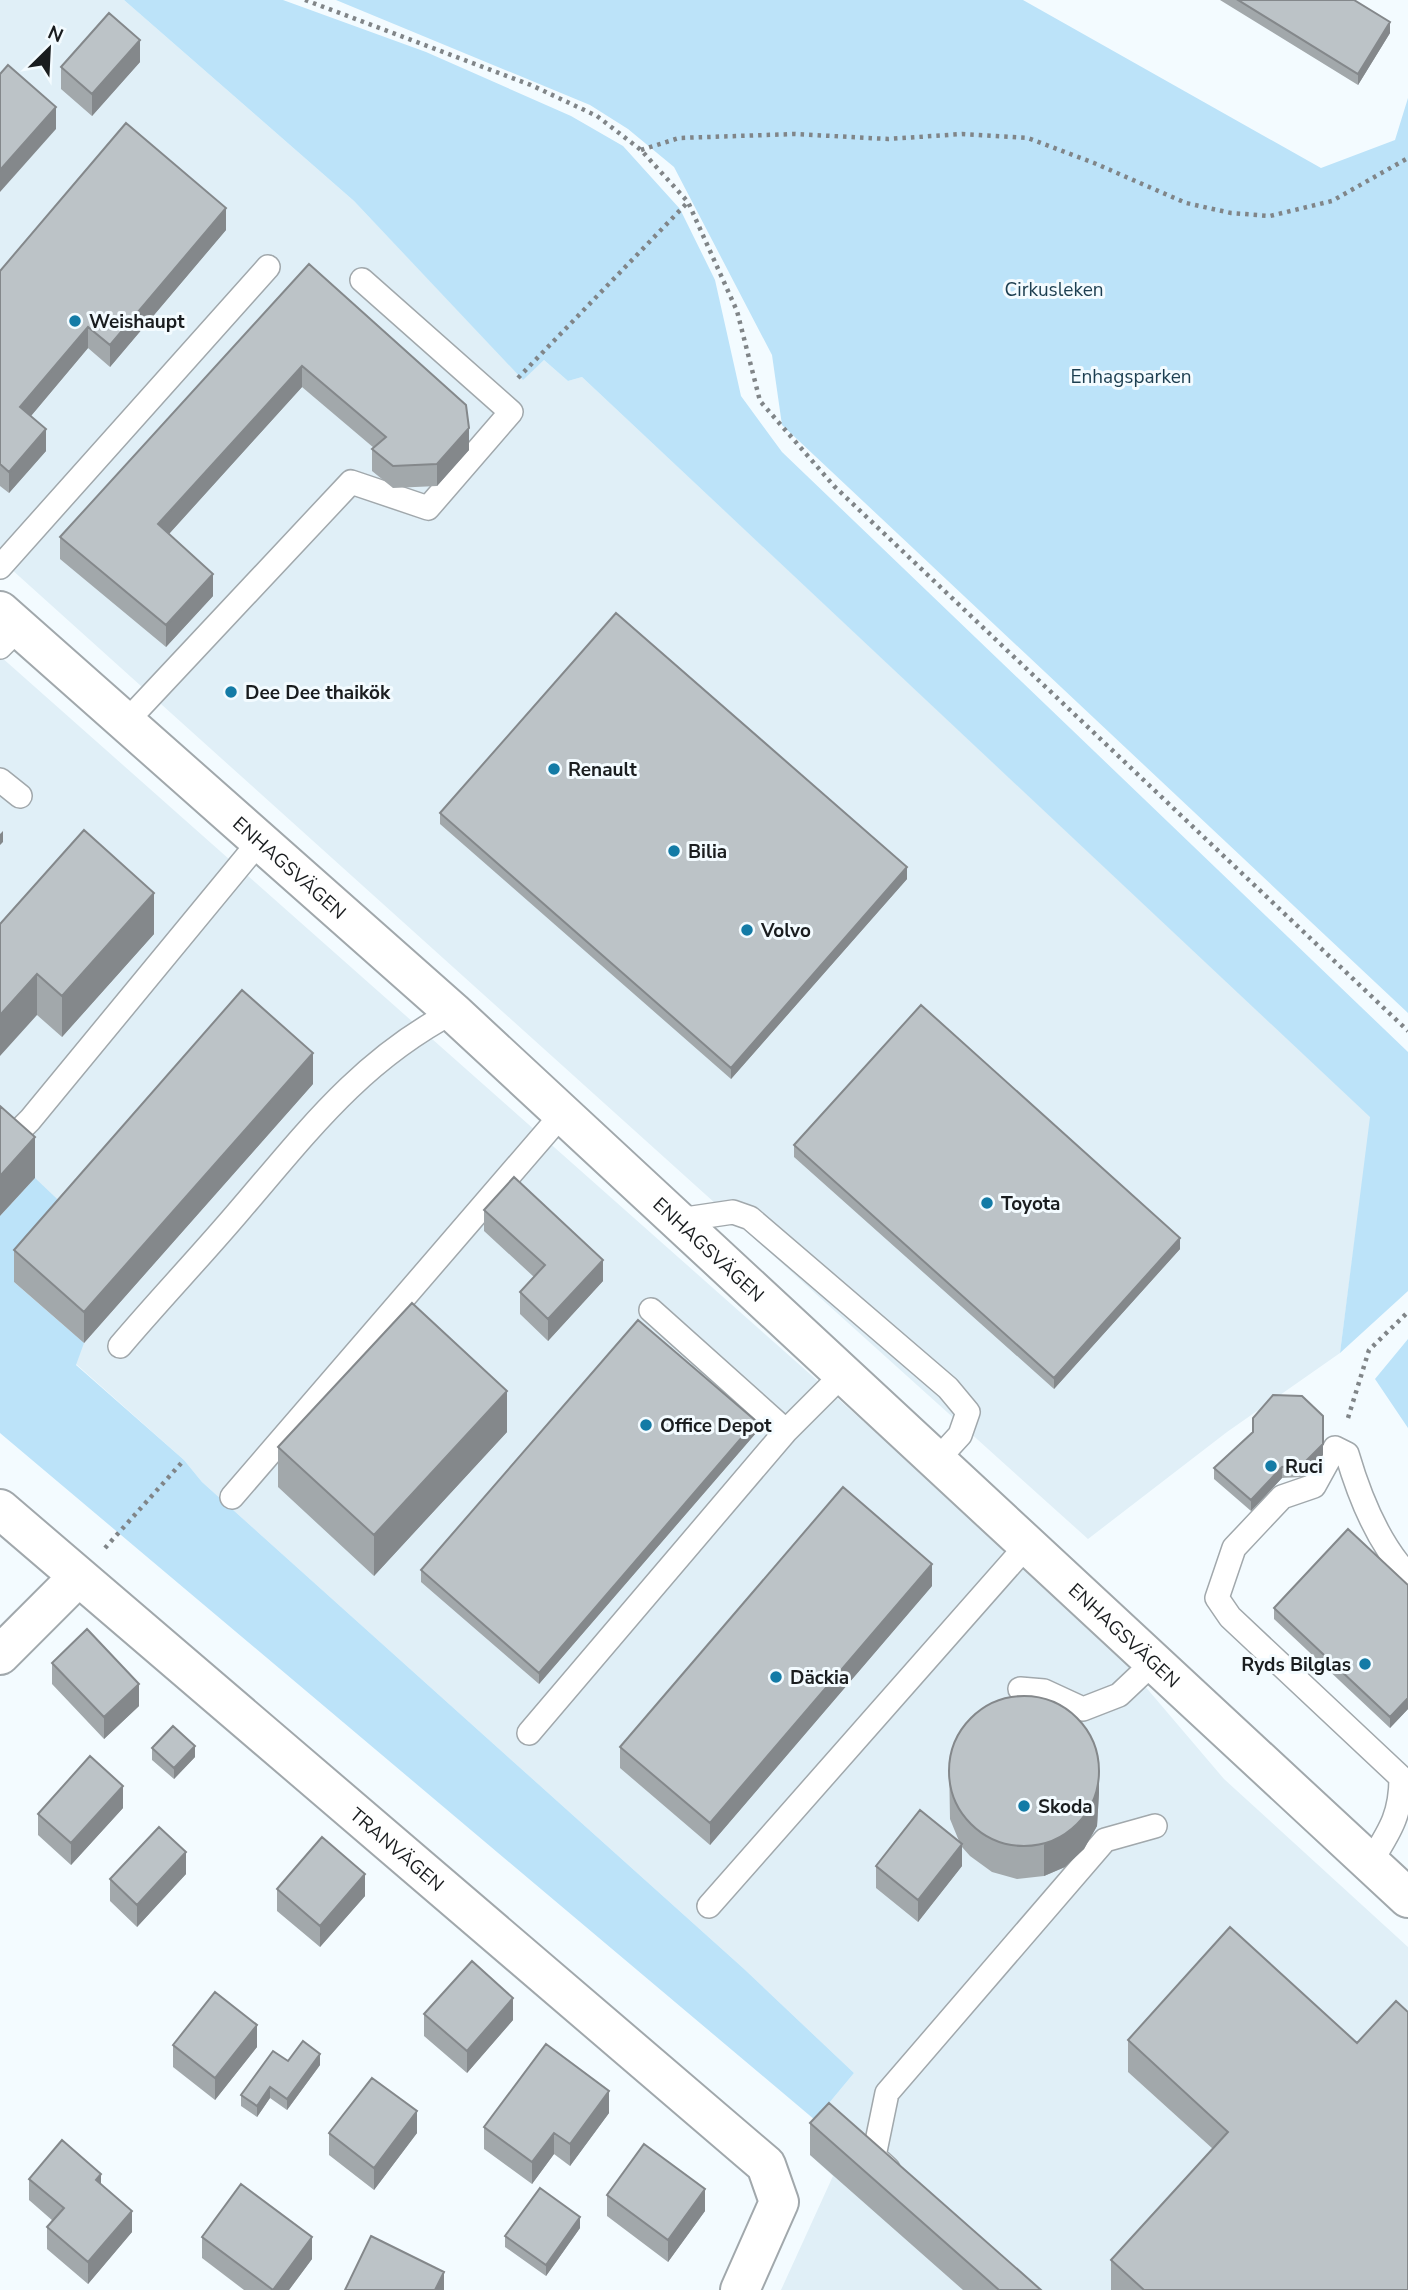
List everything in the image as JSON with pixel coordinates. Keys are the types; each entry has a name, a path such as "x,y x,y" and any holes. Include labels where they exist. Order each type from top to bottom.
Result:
{"street":[{"name":"ENHAGSVÄGEN","path":"6,629 125,723 453,1012 1029,1543 1408,1898"},
{"name":"TRANVÄGEN","path":"0,1509 766,2165 779,2202 740,2290"},
{"path":"0,1655 78,1577"}],"lane":[{"path":"0,567 268,267"},
{"path":"125,723 351,482 428,508 511,412 362,280"},
{"path":"0,780 20,796"},
{"path":"9,1141 30,1120 259,842"},
{"path":"120,1346 335,1101 377,1059 422,1028 453,1012"},
{"path":"232,1497 563,1113"},
{"path":"679,1220 733,1212 750,1218 948,1388 968,1412 963,1429 938,1459"},
{"path":"651,1310 786,1431"},
{"path":"529,1732 786,1431 844,1373"},
{"path":"1370,1863 1401,1805 1404,1781 1230,1617 1217,1598 1234,1548 1282,1497 1314,1486 1335,1448 1347,1454 1353,1475 1393,1559 1408,1575"},
{"path":"709,1906 1029,1543"},
{"path":"1020,1689 1044,1690 1083,1709 1119,1695 1155,1661"},
{"path":"903,2183 874,2156 887,2092 1105,1840 1155,1826"}],"path":[{"path":"305,0 531,85 597,116 641,150 688,202 737,311 760,401 834,486 1408,1031"},
{"path":"641,150 679,138 795,134 888,139 962,134 1028,138 1186,203 1231,213 1270,216 1332,201 1408,158"},
{"path":"497,399 688,202"},
{"path":"1335,1448 1354,1403 1369,1350 1408,1312"},
{"path":"78,1577 184,1460"}],"shaded area":[{"path":"0,0 124,0 354,201 523,379 544,360 568,381 582,377 1371,1117 1340,1353 1227,1432 1088,1539 0,559"},
{"path":"0,656 1092,1624 1224,1779 1408,1947 1408,2290 781,2290 833,2176 810,2155 815,2120 854,2073 743,1968 202,1482 184,1460 76,1364 35,1178 0,1216"}],"green space":[{"path":"124,0 283,0 426,52 571,116 623,146 680,209 715,280 741,396 782,452 1408,1052 1408,1291 1340,1353 1370,1117 582,377 568,381 544,360 523,380 354,201"},
{"name":"Enhagsparken","path":"336,0 1023,0 1321,168 1395,140 1408,98 1408,1013 782,425 772,355 674,167 628,129 590,105"},
{"path":"35,1178 73,1214 14,1282 84,1343 76,1365 184,1460 202,1482 743,1968 854,2073 815,2120 0,1433 0,1216"},
{"path":"1408,1339 1408,1428 1375,1379"}],"building":[{"path":"1238,0 1354,0 1390,22 1358,74"},
{"path":"109,13 140,40 92,94 61,67"},
{"path":"8,65 56,107 0,170 0,74"},
{"name":"Weishaupt","path":"126,123 226,208 110,345 88,327 20,407 46,429 9,472 0,464 0,271"},
{"path":"309,264 466,405 469,428 437,464 393,466 372,449 386,437 302,366 158,524 213,574 166,625 60,537"},
{"name":"Bilia","path":"616,613 907,867 731,1068 440,813"},
{"path":"84,830 154,893 62,996 37,974 0,1015 0,924"},
{"path":"242,990 313,1053 84,1312 14,1250"},
{"name":"Toyota","path":"921,1005 1180,1238 1054,1378 794,1145"},
{"path":"0,1106 35,1137 0,1176"},
{"path":"514,1177 603,1260 548,1319 520,1292 545,1265 484,1210"},
{"path":"412,1303 507,1391 374,1535 278,1447"},
{"path":"638,1320 756,1421 539,1673 421,1570"},
{"name":"Ruci","path":"1273,1395 1302,1396 1323,1416 1323,1444 1302,1465 1282,1467 1251,1500 1214,1468 1253,1432 1253,1418"},
{"name":"Däckia","path":"843,1487 932,1564 710,1823 620,1747"},
{"name":"Ryds Bilglas","path":"1348,1529 1408,1585 1408,1698 1390,1717 1274,1608"},
{"path":"87,1629 139,1684 104,1717 52,1663"},
{"name":"Skoda","path":"1024,1696 1053,1702 1077,1718 1093,1742 1099,1771 1093,1800 1077,1824 1053,1840 1024,1846 995,1840 971,1824 955,1800 949,1771 955,1742 971,1718 995,1702"},
{"path":"173,1726 195,1746 174,1768 152,1748"},
{"path":"90,1756 123,1786 71,1843 38,1814"},
{"path":"920,1810 962,1844 918,1900 876,1866"},
{"path":"159,1827 186,1852 137,1905 110,1879"},
{"path":"322,1837 365,1874 320,1926 277,1889"},
{"path":"1230,1927 1357,2043 1396,2001 1408,2012 1408,2290 1144,2290 1111,2260 1228,2132 1128,2040"},
{"path":"472,1961 513,1998 467,2051 424,2014"},
{"path":"215,1992 257,2025 215,2078 173,2045"},
{"path":"303,2041 320,2054 287,2099 270,2087 257,2106 241,2095 273,2051 288,2061"},
{"path":"546,2044 609,2091 570,2144 554,2133 532,2162 484,2127"},
{"path":"372,2078 417,2111 374,2168 329,2133"},
{"path":"829,2103 1041,2290 999,2290 810,2123"},
{"path":"62,2140 101,2174 96,2180 132,2211 88,2262 47,2227 64,2208 29,2179"},
{"path":"644,2144 705,2189 668,2240 607,2195"},
{"path":"241,2184 312,2237 273,2290 202,2237"},
{"path":"540,2188 580,2217 546,2265 505,2236"},
{"path":"371,2236 444,2272 435,2290 345,2290"}],"place":[{"name":"Weishaupt","path":"75,321"},
{"name":"Dee Dee thaikök","path":"231,692"},
{"name":"Renault","path":"554,769"},
{"name":"Bilia","path":"674,851"},
{"name":"Volvo","path":"747,930"},
{"name":"Toyota","path":"987,1203"},
{"name":"Office Depot","path":"646,1425"},
{"name":"Ruci","path":"1271,1466"},
{"name":"Ryds Bilglas","path":"1365,1664"},
{"name":"Däckia","path":"776,1677"},
{"name":"Skoda","path":"1024,1806"}],"park label":[{"name":"Cirkusleken","path":"1054,289"}]}
